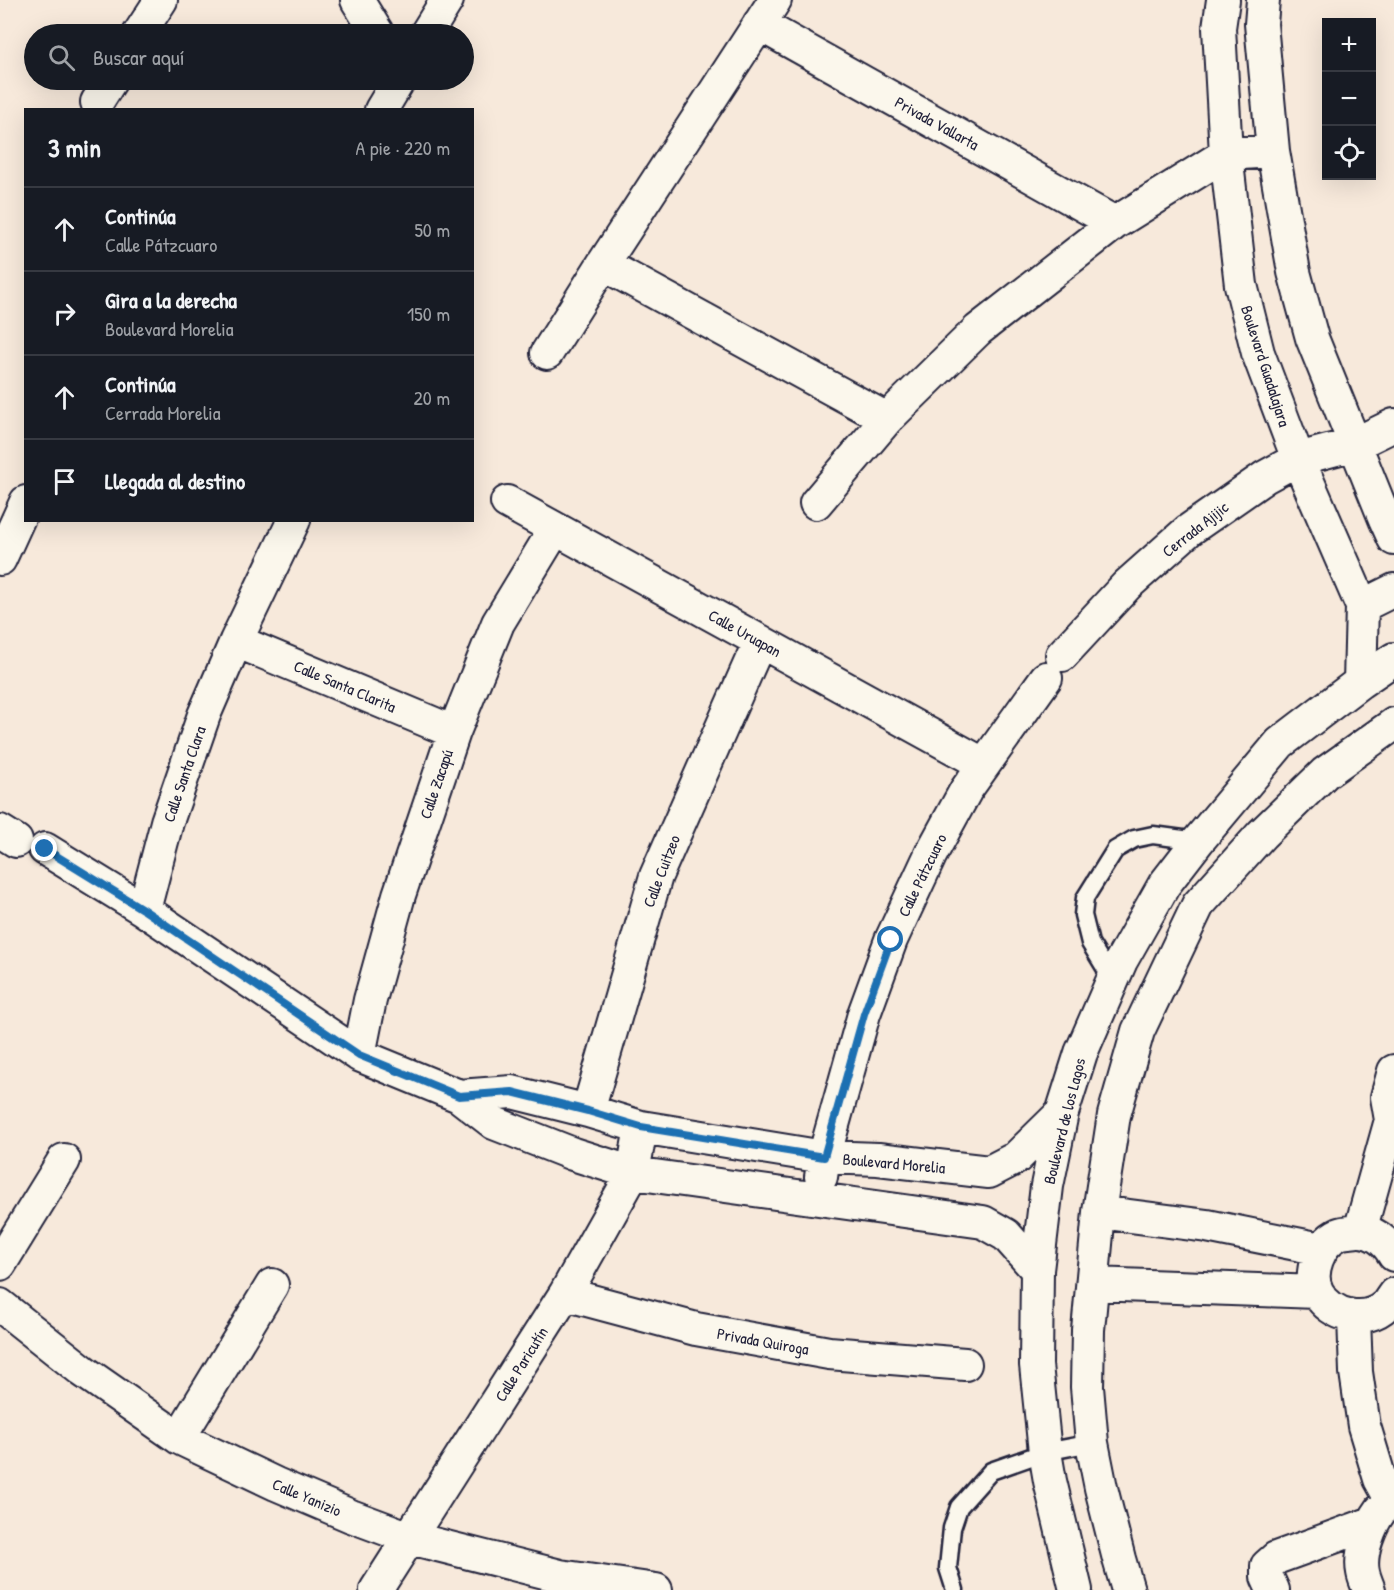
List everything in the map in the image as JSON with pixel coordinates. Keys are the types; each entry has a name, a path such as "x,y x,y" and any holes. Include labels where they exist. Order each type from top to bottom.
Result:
{"street":[{"path":"145,24 161,0"},
{"path":"357,0 372,24"},
{"path":"432,24 447,0"},
{"name":"Boulevard Guadalajara","path":"1223,0 1220,28 1226,154 1241,285 1258,353 1298,459 1362,606 1360,682"},
{"path":"1263,0 1261,24 1274,151 1297,283 1312,338 1394,539"},
{"name":"Privada Vallarta","path":"547,353 767,12 1116,222"},
{"path":"382,108 393,90"},
{"path":"816,503 887,419 978,330 1116,222 1226,154 1274,151"},
{"path":"603,264 887,419"},
{"name":"Cerrada Ajijic","path":"1054,667 1127,585 1189,530 1265,477 1298,459 1355,444 1394,425"},
{"name":"Calle Uruapan","path":"507,502 983,764"},
{"path":"3,543 24,506"},
{"name":"Calle Santa Clara","path":"144,910 167,822 204,715 236,641 293,522"},
{"name":"Calle Zacapú","path":"359,1055 370,1000 399,895 454,732 498,623 555,529"},
{"path":"1362,606 1394,590"},
{"name":"Calle Santa Clarita","path":"236,641 454,732"},
{"name":"Calle Cuitzeo","path":"588,1111 656,876 760,641"},
{"name":"Boulevard de los Lagos","path":"1076,1590 1050,1481 1036,1365 1037,1270 1047,1186 1062,1113 1081,1053 1120,961 1164,885 1198,841 1280,743 1394,659"},
{"name":"Calle Pátzcuaro","path":"818,1199 824,1157 864,1014 891,940 931,854 966,790 1054,667"},
{"path":"1128,1590 1101,1488 1092,1443 1087,1387 1088,1330 1099,1212 1114,1116 1138,1031 1198,905 1262,834 1326,773 1394,724"},
{"name":"Boulevard Morelia","path":"20,840 144,910 359,1055 459,1096 494,1123 573,1154 633,1173 983,1222 1006,1235 1037,1270"},
{"path":"1164,885 1198,905"},
{"path":"1360,1231 1393,1119 1387,1097 1394,1071"},
{"name":"Boulevard Morelia","path":"459,1096 512,1092 641,1127 824,1157 878,1159 989,1172"},
{"path":"983,1222 989,1172 1016,1158 1062,1113"},
{"name":"Calle Paricutín","path":"376,1590 565,1294 633,1173 641,1127"},
{"path":"0,1264 64,1160"},
{"path":"1099,1212 1207,1226 1321,1249"},
{"path":"1394,1254 1389,1245 1376,1235 1360,1231 1338,1234 1321,1249 1313,1270 1317,1292 1332,1310 1354,1317 1370,1314 1385,1306 1394,1294"},
{"path":"1093,1284 1317,1292"},
{"path":"179,1438 272,1285"},
{"name":"Privada Quiroga","path":"565,1294 696,1329 829,1353 964,1364"},
{"name":"Calle Yanizio","path":"0,1305 83,1371 179,1438 276,1484 410,1538 560,1576 656,1590"},
{"path":"1354,1317 1356,1372 1364,1426 1386,1508 1364,1551 1362,1570 1369,1590"},
{"path":"1273,1590 1267,1576 1268,1566 1276,1558 1386,1508"}],"lane":[{"path":"1112,979 1090,943 1083,915 1085,898 1116,850 1134,838 1153,835 1198,841"},
{"path":"955,1590 948,1568 952,1528 960,1507 991,1471 1045,1452 1092,1443"}],"route":[{"path":"45,849 144,910 359,1055 459,1096 512,1092 641,1127 824,1157 864,1014 891,940"}]}
